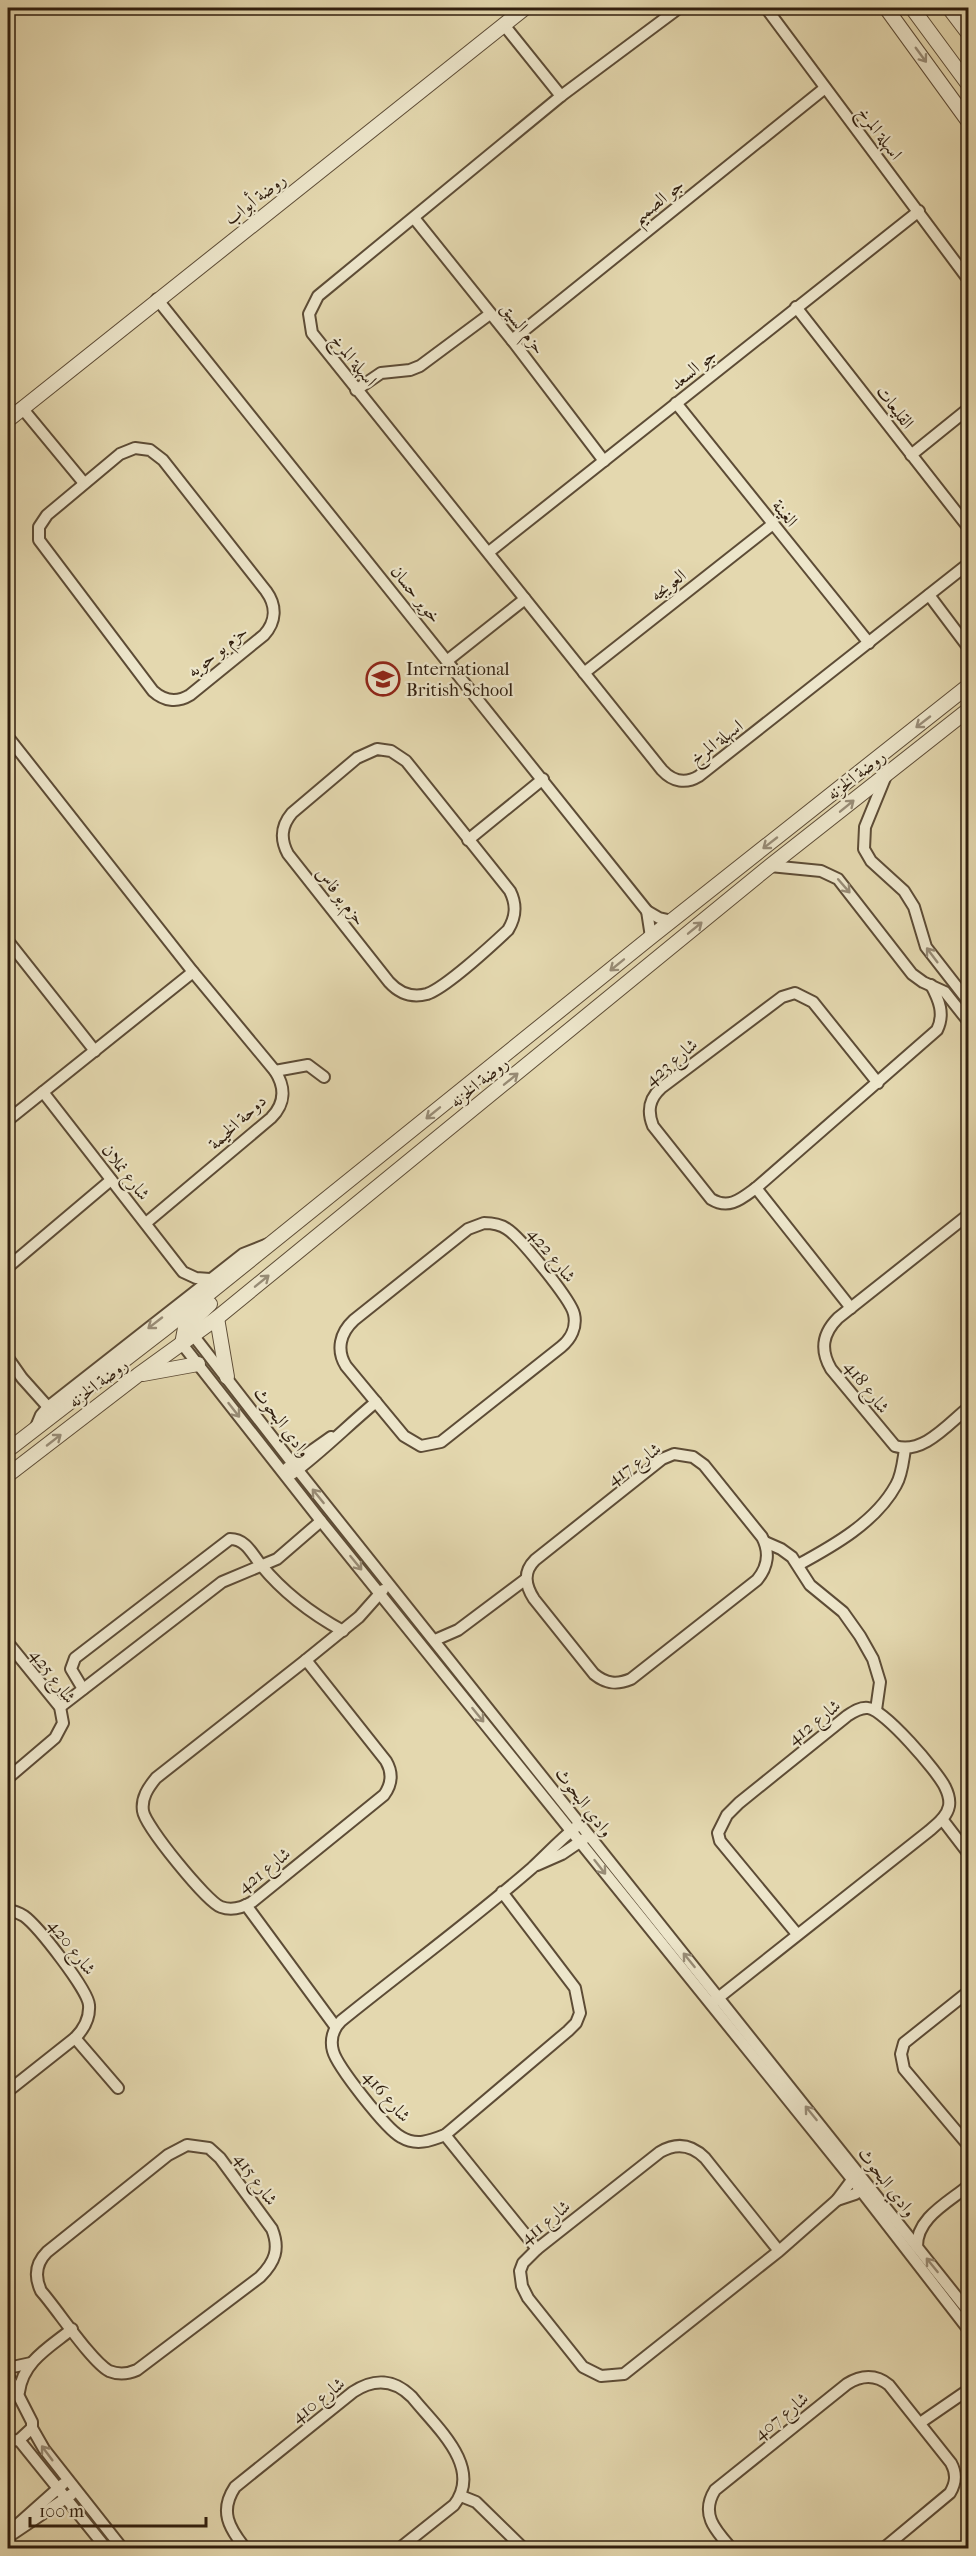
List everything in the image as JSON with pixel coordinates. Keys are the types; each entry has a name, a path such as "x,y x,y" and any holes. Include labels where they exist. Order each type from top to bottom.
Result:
{"street":[{"name":"روضة أبواب","path":"8,420 525,8"},
{"name":"اسهلة المرخ","path":"679,8 561,96 318,296 309,314 312,333 667,775 686,781 699,776 969,564"},
{"name":"اسهلة المرخ","path":"766,8 969,279"},
{"path":"886,8 969,121"},
{"path":"912,8 969,84"},
{"path":"949,8 969,33"},
{"path":"504,25 561,96"},
{"name":"جو الصميم","path":"512,340 825,88"},
{"name":"جو السعد","path":"489,552 918,211"},
{"name":"حزم السيق","path":"414,218 512,340 604,461"},
{"name":"خوير حسان","path":"157,299 647,911 659,918 672,921"},
{"name":"القليعات","path":"796,307 969,527"},
{"path":"356,390 381,373 410,370 420,366 490,314"},
{"name":"الغينة","path":"676,404 869,643"},
{"path":"22,408 84,483"},
{"path":"911,455 969,409"},
{"name":"حزم بو حويه","path":"143,448 157,454 270,597 274,610 268,630 185,698 168,700 153,691 41,547 38,533 42,520 84,483 127,450 143,448"},
{"name":"العويجه","path":"584,673 773,524"},
{"path":"929,595 969,647"},
{"path":"448,660 525,599"},
{"name":"روضة الخزنه","path":"8,1450 166,1328 672,921 969,686"},
{"name":"روضة الخزنه","path":"188,1333 217,1318 770,866 969,711"},
{"name":"دوحة الخيمة","path":"8,737 193,972 275,1071 283,1092 276,1113 146,1223"},
{"name":"حزم بو فاس","path":"385,749 397,753 406,761 468,840 510,891 515,904 514,918 502,935 440,987 427,994 413,995 399,991 388,982 288,854 282,836 285,824 292,813 363,754 385,749"},
{"path":"886,774 865,827 864,849 871,861 904,891 914,907 926,947 969,1001"},
{"path":"468,840 543,779"},
{"path":"770,866 821,870 838,879 912,974 945,992 969,1020"},
{"name":"خوير حسان","path":"647,911 651,938"},
{"path":"8,941 95,1051"},
{"path":"8,1120 193,972"},
{"name":"شارع 423","path":"878,1083 813,1002 795,993 782,997 770,1005 656,1093 649,1113 653,1126 711,1199 730,1204 756,1188 878,1083 937,1030 940,1023 940,1008 931,985"},
{"path":"275,1071 308,1065 324,1077"},
{"name":"شارع نملان","path":"44,1092 183,1272 187,1298"},
{"path":"8,1267 111,1180"},
{"path":"756,1188 851,1308"},
{"name":"شارع 418","path":"905,1449 895,1446 887,1439 831,1369 825,1359 823,1347 825,1335 830,1326 851,1308 969,1215"},
{"name":"شارع 422","path":"484,1223 493,1223 509,1230 570,1303 575,1318 566,1343 435,1445 421,1446 409,1441 376,1402 342,1360 340,1345 344,1331 354,1320 468,1229 484,1223"},
{"path":"36,1427 41,1415 48,1407 210,1279 243,1254 271,1243"},
{"path":"183,1272 196,1278 210,1279"},
{"path":"182,1344 228,1278"},
{"path":"217,1318 226,1377"},
{"path":"166,1328 188,1333"},
{"name":"وادي البحوث","path":"188,1333 226,1377 295,1467 444,1651 576,1828"},
{"name":"روضة الخزنه","path":"8,1475 182,1344"},
{"name":"وادي البحوث","path":"182,1344 321,1521 576,1828 865,2188 969,2329"},
{"path":"8,1358 22,1378 48,1407"},
{"path":"138,1375 198,1364"},
{"path":"285,1475 320,1454 337,1435 376,1402"},
{"path":"798,1565 846,1537 885,1500 896,1485 905,1449 916,1448 926,1442 969,1408"},
{"name":"شارع 417","path":"526,1579 529,1569 536,1560 663,1459 675,1454 693,1457 704,1465 765,1542"},
{"path":"60,1707 222,1582 262,1567 287,1552 321,1521"},
{"path":"83,1689 70,1669 75,1658 225,1541 236,1539 242,1541 262,1567 303,1606 343,1631"},
{"path":"435,1640 458,1630 526,1579 528,1590 534,1599 594,1674 605,1681 618,1683 631,1679 757,1580 767,1561 765,1542 781,1549 798,1565 810,1585 843,1612 867,1648 880,1682 876,1710 919,1754 945,1786 949,1804 942,1819 714,2001"},
{"name":"شارع 421","path":"306,1660 386,1761 391,1773 390,1783 384,1795 246,1905 228,1909 216,1905 150,1827 143,1811 143,1800 147,1789 156,1778 306,1660 343,1631 389,1585"},
{"name":"شارع 421","path":"359,1617 398,1596"},
{"path":"444,1651 458,1630"},
{"name":"شارع 425","path":"8,1644 60,1707 63,1723 56,1738 8,1778"},
{"name":"شارع 412","path":"797,1934 720,1841 718,1833 727,1815 739,1803 847,1716 860,1709 876,1710"},
{"path":"942,1819 969,1853"},
{"path":"246,1905 336,2026 534,1866 555,1844 576,1828"},
{"path":"534,1866 562,1854 584,1838"},
{"name":"شارع 416","path":"336,2026 332,2039 337,2062 389,2127 401,2137 415,2142 427,2142 445,2135 568,2031 576,2023 580,2013 575,1988 502,1892"},
{"name":"شارع 420","path":"8,1910 27,1918 86,1993 89,2005 84,2029 8,2091"},
{"path":"969,1992 904,2043 901,2054 904,2069 969,2145"},
{"path":"75,2038 118,2088"},
{"path":"445,2135 537,2249"},
{"name":"شارع 415","path":"194,2144 202,2145 215,2152 272,2229 277,2249 274,2260 267,2270 129,2374 111,2372 104,2367 72,2329 38,2284 37,2270 42,2257 177,2149 194,2144"},
{"name":"شارع 411","path":"779,2251 705,2158 692,2148 678,2146 660,2152 537,2249 523,2263 520,2271 525,2292 584,2367 601,2376 624,2374 779,2251 837,2200 855,2176"},
{"path":"917,2247 918,2233 925,2221 969,2186"},
{"name":"وادي البحوث","path":"865,2188 900,2224 969,2311"},
{"name":"شارع 411","path":"837,2200 865,2188"},
{"path":"900,2224 925,2221"},
{"path":"19,2392 24,2373 30,2363 72,2329"},
{"path":"8,2368 30,2363"},
{"path":"8,2374 32,2419 32,2428 45,2450 122,2548"},
{"name":"شارع 407","path":"731,2548 715,2529 708,2514 710,2498 715,2490 847,2384 860,2378 880,2379 889,2385 951,2463 955,2473 954,2485 945,2498 885,2548"},
{"name":"شارع 410","path":"245,2548 233,2533 226,2515 229,2495 235,2487 353,2392 373,2382 384,2382 404,2389 459,2457 465,2477 461,2496"},
{"path":"920,2422 967,2390"},
{"path":"8,2441 19,2440 32,2428"},
{"path":"19,2440 106,2548"},
{"path":"8,2535 68,2480"},
{"path":"8,2535 76,2491"},
{"path":"399,2548 454,2505 461,2496 476,2502 523,2548"}],"place":[{"name":"International British School","path":"383,679"}]}
